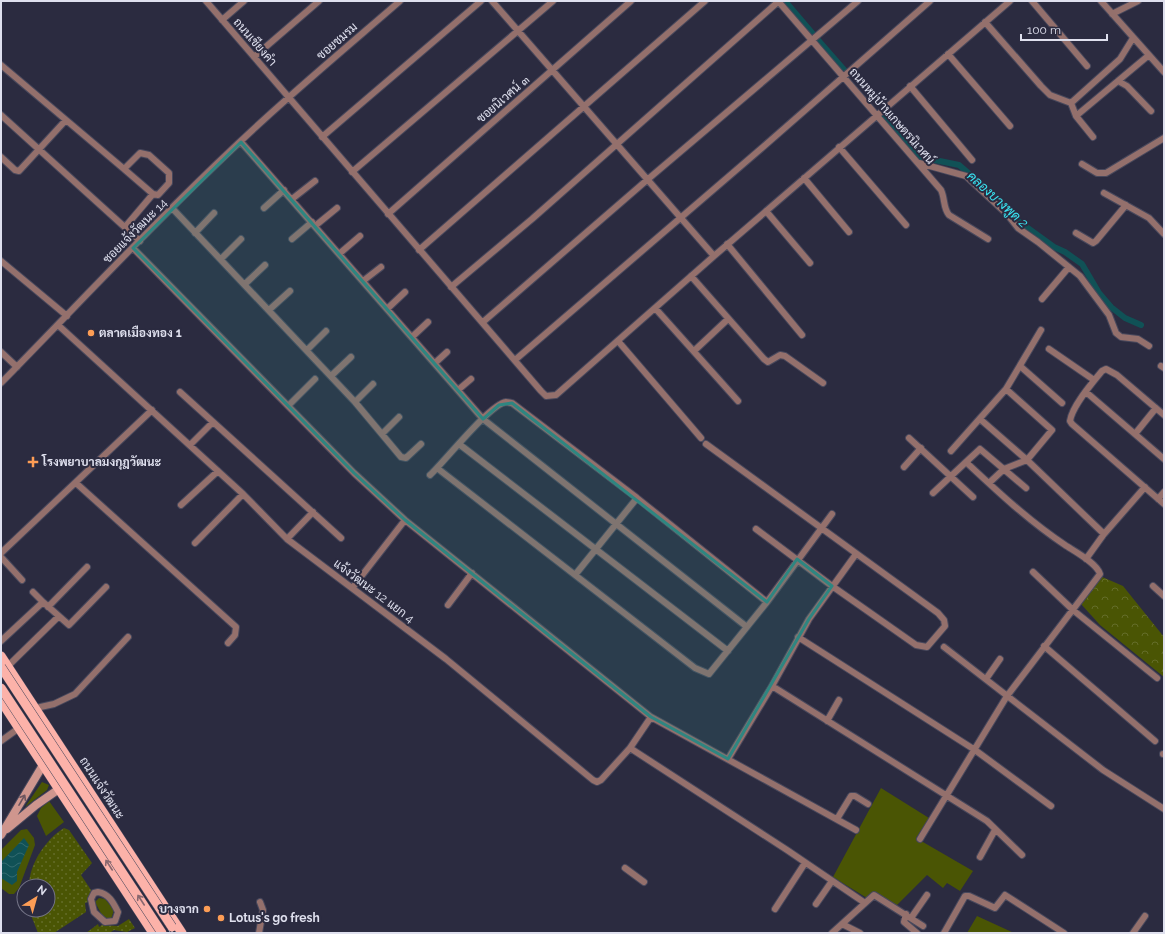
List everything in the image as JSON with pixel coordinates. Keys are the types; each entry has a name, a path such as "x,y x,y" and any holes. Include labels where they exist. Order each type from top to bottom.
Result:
{"main road":[{"name":"ถนนแจ้งวัฒนะ","path":"1,656 4,666 174,930"},
{"name":"ถนนแจ้งวัฒนะ","path":"4,666 36,708 182,933"},
{"path":"1,688 162,933"},
{"path":"1,701 153,933"},
{"path":"36,754 41,756 49,753 55,746 56,739"},
{"path":"58,788 79,775"},
{"path":"74,813 74,808 80,800 89,799 97,801"}],"street":[{"name":"ถนนเชียงคำ","path":"206,1 541,391 551,396 556,395 618,341"},
{"path":"222,20 244,1"},
{"path":"254,57 319,1"},
{"name":"ซอยชมรม","path":"288,98 400,1"},
{"path":"322,136 481,1"},
{"path":"492,1 679,218 714,256"},
{"path":"352,172 553,1"},
{"name":"ซอยนิเวศน์ ๓","path":"388,214 632,1"},
{"path":"419,250 705,1"},
{"path":"451,287 616,145 778,1"},
{"name":"ถนนหมู่บ้านเกษตรนิเวศน์","path":"778,1 941,190 945,200 946,211 949,215 988,239"},
{"path":"483,322 647,180 858,1"},
{"path":"515,360 930,1"},
{"path":"701,438 618,341 727,244 1010,1"},
{"path":"1032,1 1087,66"},
{"path":"1101,1 1149,55 1162,65 1164,72"},
{"path":"1112,14 1138,1"},
{"path":"985,22 1050,95 1070,103 1076,116 1093,138"},
{"path":"1070,103 1120,59 1134,38"},
{"path":"948,54 1010,126"},
{"path":"1076,116 1149,55"},
{"path":"1,65 65,121 153,194 158,195 170,180 169,174 154,159 145,153 140,153 124,169"},
{"path":"1118,81 1127,86 1151,111"},
{"path":"910,86 972,160"},
{"name":"ซอยแจ้งวัฒนะ 14","path":"1,383 172,208 288,98"},
{"path":"1,115 140,241"},
{"path":"1,157 19,171 65,121"},
{"path":"1082,164 1097,173 1106,173 1164,138"},
{"path":"241,142 483,419 747,627"},
{"path":"839,147 906,224"},
{"path":"919,163 966,176 1007,214 1018,228 1080,276 1109,315 1116,333 1121,337 1138,339 1149,346"},
{"path":"804,178 849,232"},
{"path":"292,199 315,181"},
{"path":"264,208 284,190"},
{"path":"1104,193 1149,218 1164,234"},
{"path":"125,227 153,194"},
{"path":"1076,233 1093,242 1096,241 1126,205"},
{"path":"172,208 307,350 355,402 403,458 421,444"},
{"path":"292,239 337,208"},
{"path":"766,211 810,263"},
{"path":"195,233 214,213"},
{"path":"340,254 360,236"},
{"path":"221,259 240,239"},
{"path":"727,244 802,335"},
{"path":"133,248 354,473 405,520 651,717 856,830"},
{"path":"1,261 67,316"},
{"path":"245,284 265,265"},
{"path":"363,281 381,267"},
{"path":"1042,299 1069,267"},
{"path":"691,276 768,362 780,355 785,356 823,383"},
{"path":"269,310 290,291"},
{"path":"387,309 405,292"},
{"path":"655,308 738,401"},
{"path":"694,351 728,319"},
{"path":"412,337 428,322"},
{"name":"แจ้งวัฒนะ 12 แยก 4","path":"58,325 243,494 287,539 353,587 446,659 593,780 597,782 602,780 630,748"},
{"path":"952,451 1006,389 1041,330"},
{"path":"307,350 326,331"},
{"path":"1049,349 1094,380"},
{"path":"1,352 17,367"},
{"path":"434,363 447,352"},
{"path":"331,376 351,357"},
{"path":"1020,366 1062,403"},
{"path":"1164,415 1106,369 1102,371 1094,380 1070,416 1072,424 1164,504"},
{"path":"458,390 471,378"},
{"path":"288,406 315,379"},
{"path":"355,402 373,384"},
{"path":"988,483 1004,468 1027,460 1053,428 1006,389"},
{"path":"180,392 212,423 341,538"},
{"path":"1086,392 1164,459"},
{"path":"430,475 483,419 499,405 506,402 512,403 637,498 767,602"},
{"path":"1135,434 1156,408"},
{"path":"1,553 152,410"},
{"path":"382,434 399,417"},
{"path":"980,419 1027,460 1104,534"},
{"path":"190,445 212,423"},
{"path":"909,438 951,475 973,497"},
{"path":"459,444 728,651"},
{"path":"706,444 820,529 938,613 944,620 945,626 927,647 916,646 756,529"},
{"path":"904,467 921,448"},
{"path":"933,493 980,449 1026,488"},
{"path":"920,839 1007,696 1100,574 1099,570 1086,559 1023,514 966,462"},
{"path":"437,468 575,576 702,672 709,674 767,602 797,559 832,514"},
{"path":"181,505 218,471"},
{"path":"76,483 236,627 235,635 228,643"},
{"path":"1086,559 1104,534 1145,487"},
{"path":"1158,499 1164,492"},
{"path":"194,542 243,494"},
{"path":"575,576 637,498"},
{"path":"287,539 312,512"},
{"path":"353,587 405,520"},
{"path":"728,759 772,686 798,637 832,586 856,554"},
{"path":"1,557 22,580"},
{"path":"48,607 87,567"},
{"path":"1033,572 1073,610 1157,678"},
{"path":"448,605 472,573"},
{"path":"1153,586 1164,596"},
{"path":"33,592 58,617 69,625 106,587"},
{"path":"1,641 43,602"},
{"path":"4,666 58,617"},
{"path":"36,708 54,704 75,694 128,637"},
{"path":"798,637 975,750 1051,806"},
{"path":"1044,646 1155,741"},
{"path":"944,647 1103,770 1164,810"},
{"path":"986,679 1000,659"},
{"path":"772,686 988,822 1022,855"},
{"path":"827,721 839,700"},
{"path":"651,717 630,748 865,903"},
{"path":"1,741 19,728"},
{"path":"2,834 43,765"},
{"path":"2,834 58,788"},
{"path":"837,819 851,796 855,796 868,804"},
{"path":"980,857 995,830"},
{"path":"775,908 805,863"},
{"path":"625,868 644,882"},
{"path":"816,904 832,881"},
{"path":"98,892 104,893 111,898 118,912 115,921 110,923 100,919 94,912 91,899 94,893 98,892"},
{"path":"917,933 904,922 927,895"},
{"path":"832,933 871,896 876,896 923,926"},
{"path":"944,933 965,896 969,896 994,908 1005,896 1064,933"},
{"path":"259,933 263,910 260,902"},
{"path":"1133,933 1145,916"},
{"path":"842,924 860,933"}],"highlighted area":[{"path":"241,142 483,419 499,405 512,403 767,602 797,559 832,586 809,619 728,759 651,717 405,520 354,473 133,248"}],"green space":[{"path":"1100,576 1123,586 1164,637 1164,677 1100,625 1081,604"},
{"path":"42,782 49,785 47,790 25,807"},
{"path":"881,788 929,818 916,838 973,871 960,891 947,883 943,888 927,875 895,907 874,892 867,898 833,877"},
{"path":"49,801 64,822 46,836 37,816 41,808"},
{"path":"64,828 69,830 92,863 81,875 91,890 88,902 85,903 86,912 54,933 38,933 32,918 56,918 56,878 30,878 35,861 45,845"},
{"path":"27,829 34,838 35,845 23,878 16,878 16,892 14,894 9,894 1,888 1,850 21,830"},
{"path":"99,898 105,899 114,910 111,919 103,917 95,902"},
{"path":"977,916 1014,933 967,933"},
{"path":"129,919 135,928 127,932 114,930 109,933 86,933 98,924 99,927 102,925 118,926"}],"water":[{"path":"24,838 29,845 17,872 16,882 12,885 1,878 1,862"}],"waterway":[{"name":"คลองบางพูด 2","path":"785,1 813,34"},
{"name":"คลองบางพูด 2","path":"818,40 846,72"},
{"name":"คลองบางพูด 2","path":"884,116 920,157 959,165 999,199 1018,221 1054,247 1065,252 1082,264 1099,293 1111,307 1125,318 1141,325"}],"railway":[{"path":"1,672 172,933"}],"place":[{"name":"ตลาดเมืองทอง 1","path":"91,333"},
{"name":"โรงพยาบาลมงกุฎวัฒนะ","path":"33,462"},
{"name":"บางจาก","path":"207,909"},
{"name":"Lotus's go fresh","path":"221,918"}]}
